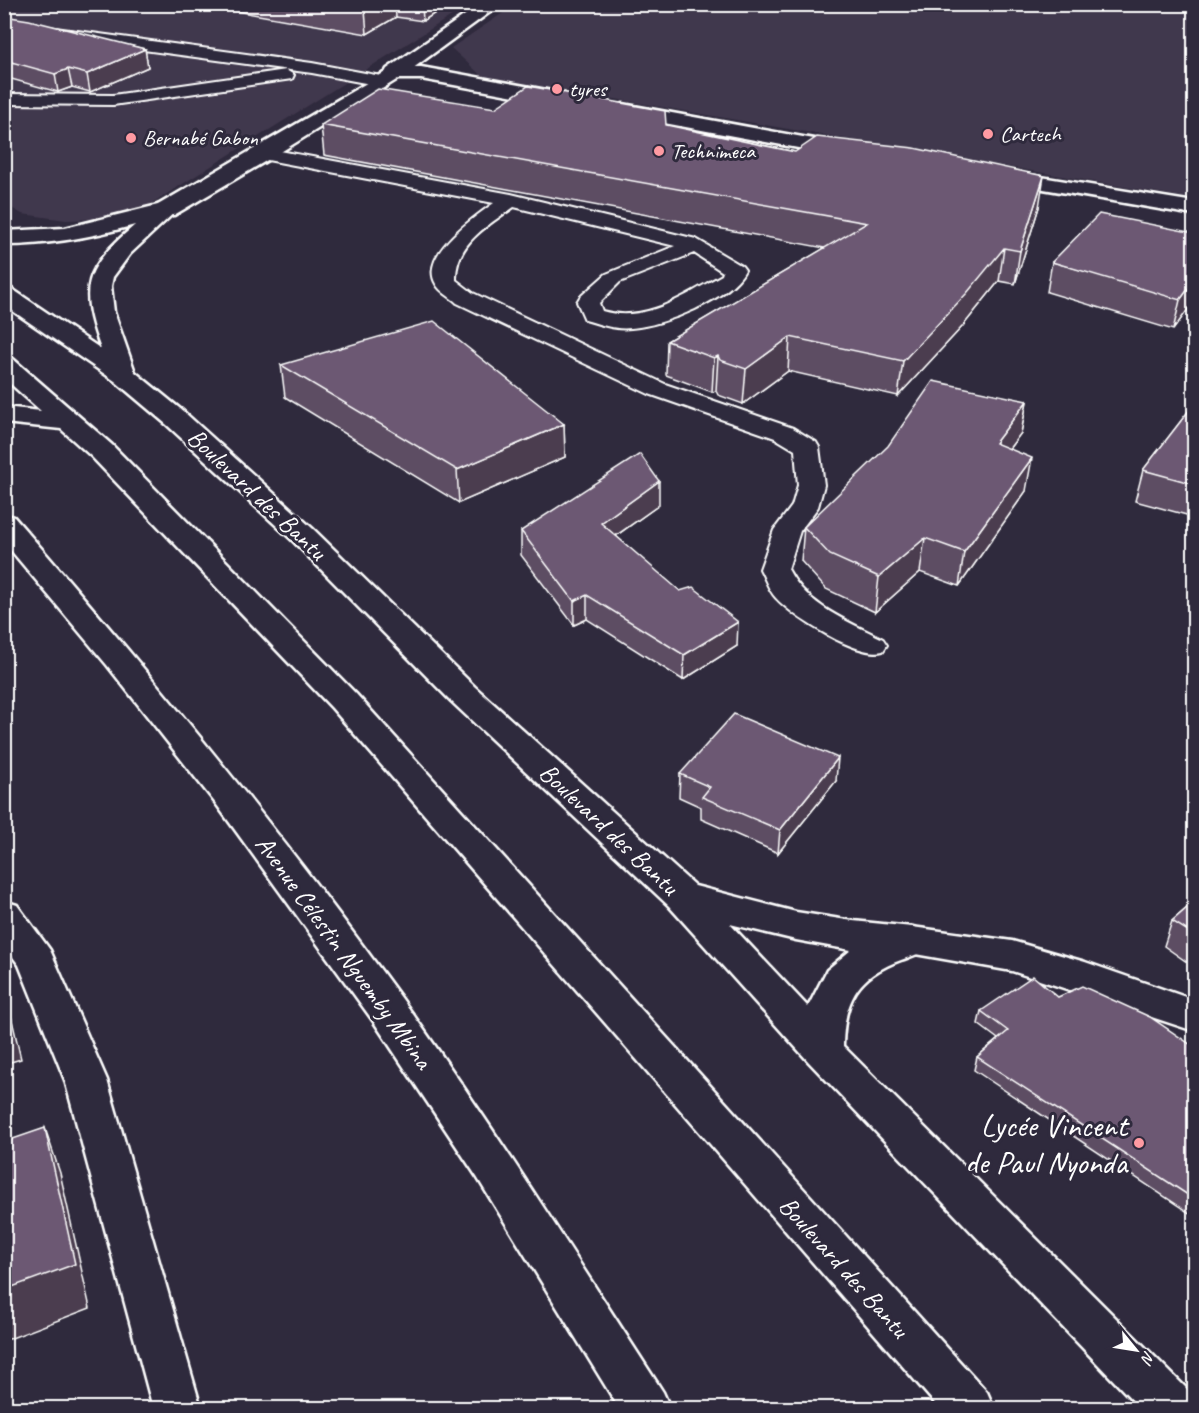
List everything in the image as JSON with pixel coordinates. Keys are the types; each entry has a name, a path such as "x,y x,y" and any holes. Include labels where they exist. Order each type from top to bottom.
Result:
{"main road":[{"path":"124,376 100,299 100,279 114,260 166,210 264,154 388,77 493,4"},
{"path":"388,77 421,73 871,155"},
{"path":"975,172 1194,209"},
{"path":"4,238 37,239 70,236 166,210"},
{"name":"Boulevard des Bantu","path":"4,294 124,376 175,418 302,534 463,694 682,896 823,1051 1173,1408"},
{"name":"Boulevard des Bantu","path":"4,364 102,451 344,701 970,1408"},
{"path":"4,415 71,422"},
{"name":"Avenue Célestin Nguemby Mbina","path":"4,523 216,779 312,904 440,1085 646,1408"},
{"path":"682,896 784,925 872,939 912,941 1012,956 1071,973 1194,1016"},
{"path":"4,915 36,960 86,1080 177,1408"},
{"path":"823,1051 822,1023 830,998 843,978 861,960 912,941"}],"lane":[{"path":"4,26 388,77"},
{"path":"4,99 113,100 281,76 312,68"},
{"path":"264,154 511,200 696,245 735,270 730,279 653,320 612,324 592,315 588,302 613,278 696,245"},
{"path":"511,200 459,240 447,254 443,268 445,282 465,298 577,352 657,388 784,433 807,447 811,485 805,507 787,530 774,569 786,593 823,620 873,645"}],"shaded area":[{"name":"Bernabé Gabon","path":"4,5 469,5 149,205 96,219 66,220 22,214 5,204"},
{"path":"515,5 1194,5 1194,199 482,76 451,48"}],"building":[{"path":"330,4 375,4 365,10"},
{"path":"4,16 29,20 145,49 87,74 68,69 55,74 4,60"},
{"path":"528,86 665,111 666,125 795,152 817,137 914,148 1044,176 1020,251 1004,248 967,293 903,361 790,337 746,369 720,360 718,356 714,358 667,341 867,223 321,125 378,89 495,108"},
{"path":"1099,214 1194,233 1194,281 1180,300 1052,262"},
{"path":"434,321 564,424 457,470 281,365"},
{"path":"933,381 1027,401 995,443 1032,458 964,552 925,538 879,577 830,555 804,527 888,446"},
{"path":"1194,404 1194,484 1143,470"},
{"path":"640,454 659,481 601,523 680,591 693,587 738,622 684,655 587,595 574,601 521,531"},
{"path":"734,714 838,758 780,830 702,797 710,787 680,774"},
{"path":"1194,902 1194,935 1172,921"},
{"name":"Lycée Vincent de Paul Nyonda","path":"1033,976 1058,997 1082,986 1150,1017 1194,1047 1194,1199 977,1057 1008,1031 981,1011"},
{"path":"4,1003 9,1022 4,1024"},
{"path":"45,1128 75,1264 4,1290 4,1142"}],"place":[{"name":"tyres","path":"557,89"},
{"name":"Cartech","path":"988,134"},
{"name":"Bernabé Gabon","path":"131,138"},
{"name":"Technimeca","path":"659,151"},
{"name":"Lycée Vincent de Paul Nyonda","path":"1139,1143"}]}
